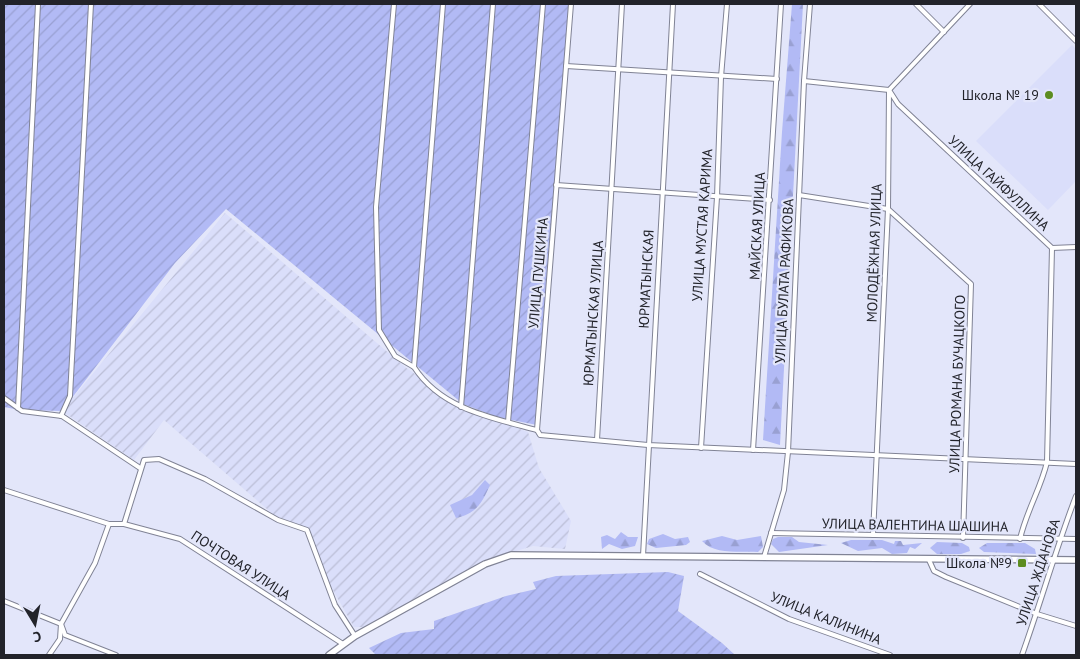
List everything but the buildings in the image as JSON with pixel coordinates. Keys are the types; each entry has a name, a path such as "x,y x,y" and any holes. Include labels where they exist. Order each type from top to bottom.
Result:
{"street":[{"path":"18,408 38,4"},
{"path":"61,416 70,396 91,4"},
{"path":"394,4 376,208 379,330 395,356 414,367 424,383 461,407 537,430 540,435 701,448 1076,464"},
{"path":"414,367 443,4"},
{"path":"461,407 493,4"},
{"path":"508,422 543,4"},
{"name":"УЛИЦА ПУШКИНА","path":"537,430 571,4"},
{"name":"ЮРМАТЫНСКАЯ УЛИЦА","path":"597,440 622,4"},
{"name":"ЮРМАТЫНСКАЯ","path":"644,556 648,445 673,4"},
{"name":"УЛИЦА МУСТАЯ КАРИМА","path":"701,448 717,197 721,76 728,4"},
{"name":"МАЙСКАЯ УЛИЦА","path":"753,450 781,4"},
{"name":"УЛИЦА БУЛАТА РАФИКОВА","path":"764,557 784,490 788,452 804,81 810,4"},
{"path":"916,4 944,32"},
{"path":"804,81 889,90 970,4"},
{"path":"1039,4 1076,40"},
{"path":"566,66 777,79"},
{"name":"МОЛОДЁЖНАЯ УЛИЦА","path":"873,535 888,209 889,90"},
{"name":"УЛИЦА ГАЙФУЛЛИНА","path":"889,90 898,104 1052,248 1047,462 1020,539"},
{"path":"556,185 770,200"},
{"path":"799,195 888,209"},
{"name":"УЛИЦА РОМАНА БУЧАЦКОГО","path":"888,209 971,284 963,538"},
{"path":"1052,248 1076,247"},
{"path":"4,398 22,411 61,416 140,468"},
{"path":"124,524 144,460 159,459 205,479 278,520 307,530 335,605 355,636"},
{"name":"ПОЧТОВАЯ УЛИЦА","path":"4,490 109,524 124,524 180,539 343,644"},
{"name":"УЛИЦА ЖДАНОВА","path":"1022,655 1037,614 1059,539 1076,496"},
{"path":"48,655 60,639 61,624 95,562 109,524"},
{"name":"УЛИЦА ВАЛЕНТИНА ШАШИНА","path":"771,533 1076,539"},
{"path":"329,655 355,636 485,564 510,555 1076,560"},
{"path":"929,560 934,571 946,577 1037,614 1076,626"},
{"name":"УЛИЦА КАЛИНИНА","path":"700,574 789,619 890,655"},
{"path":"4,601 61,624 66,635 116,655"}],"shaded area":[{"name":"Школа № 19","path":"1072,45 1076,49 1076,181 1048,210 976,141"},
{"path":"225,213 405,367 462,407 528,432 539,468 571,521 565,549 533,546 483,561 363,627 354,627 326,578 308,528 275,516 164,420 134,460 62,411"}],"green space":[{"path":"4,4 570,4 537,425 497,417 463,404 226,209 175,263 62,411 20,410 4,407"},
{"path":"792,4 803,4 780,445 763,440"},
{"path":"485,480 490,485 478,507 469,514 456,518 450,505 472,495"},
{"path":"621,532 628,537 638,537 635,546 622,549 609,544 602,549 601,537 607,535 615,539"},
{"path":"663,534 675,539 688,537 690,542 686,545 656,548 647,544 649,539"},
{"path":"722,536 737,540 761,536 763,547 758,552 728,551 713,548 702,541"},
{"path":"792,537 799,542 828,545 779,552 771,544 773,539"},
{"path":"851,540 882,540 894,544 895,541 901,541 903,545 922,543 915,549 910,547 907,553 892,554 882,548 858,551 841,543"},
{"path":"937,542 962,543 969,547 970,551 961,554 937,554 930,548"},
{"path":"987,543 1025,543 1035,549 1036,554 984,552 979,548"},
{"path":"668,572 684,576 678,611 722,643 735,655 376,655 369,648 401,633 434,629 434,621 506,596 536,589 533,582 556,576"}],"place":[{"name":"Школа № 19","path":"1049,95"},
{"name":"Школа №9","path":"1022,563"}]}
